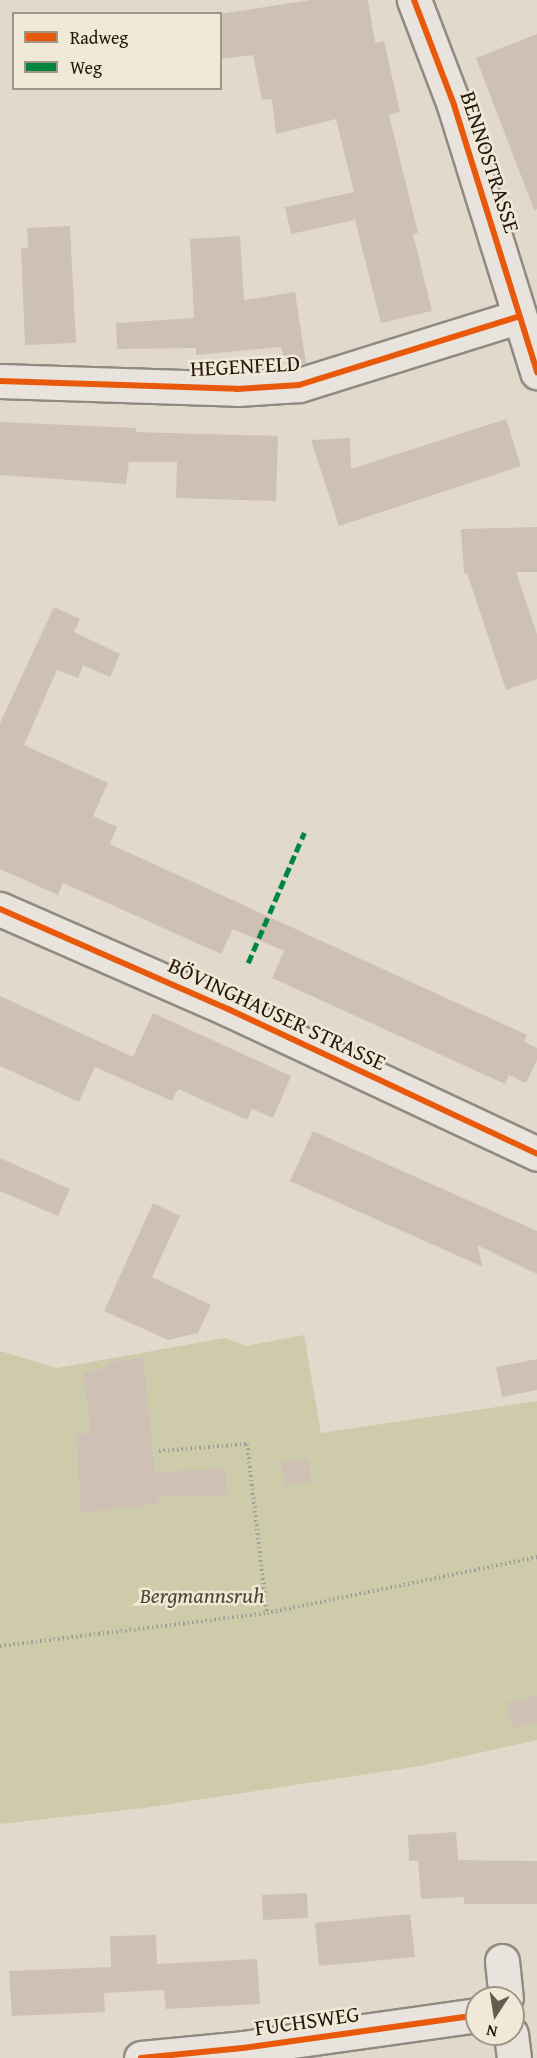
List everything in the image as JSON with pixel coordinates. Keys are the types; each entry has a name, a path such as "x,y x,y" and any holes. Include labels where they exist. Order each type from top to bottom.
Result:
{"street":[{"name":"BENNOSTRASSE","path":"414,0 454,105 517,317 537,372"},
{"name":"HEGENFELD","path":"0,381 237,389 299,385 517,317"},
{"name":"BÖVINGHAUSER STRASSE","path":"0,909 228,1009 537,1154"},
{"path":"502,1962 505,1986"},
{"name":"FUCHSWEG","path":"141,2058 243,2048 465,2017"}],"path":[{"path":"159,1451 247,1444 267,1613"},
{"path":"0,1646 267,1613 537,1557"}],"green space":[{"name":"Bergmannsruh","path":"304,1335 321,1433 537,1401 537,1740 420,1766 144,1808 0,1824 0,1351 57,1368 225,1338 246,1346"}],"building":[{"path":"311,0 368,0 375,43 384,41 400,112 389,115 418,233 413,234 432,311 381,323 355,220 291,234 285,207 354,192 336,119 276,134 272,99 262,100 253,55 222,59 222,14"},
{"path":"537,34 537,209 534,210 476,58"},
{"path":"70,226 76,343 25,345 21,248 28,248 27,228"},
{"path":"240,236 244,300 295,292 306,363 287,367 281,347 196,355 196,348 117,349 116,323 194,318 190,239"},
{"path":"506,419 521,466 339,526 311,440 350,438 351,469"},
{"path":"0,422 136,428 136,432 278,436 276,501 176,498 177,462 129,462 126,484 0,475"},
{"path":"537,527 537,572 516,572 537,634 537,679 506,690 467,573 464,573 461,529"},
{"path":"54,607 80,619 74,632 120,654 110,677 83,665 78,678 57,670 24,745 108,783 93,816 117,827 110,844 527,1035 524,1042 537,1048 537,1060 526,1083 509,1075 505,1084 272,978 284,951 233,929 221,954 63,883 58,895 0,869 0,723"},
{"path":"0,996 133,1057 153,1013 291,1076 273,1118 252,1109 247,1120 178,1089 172,1101 95,1067 79,1102 0,1066"},
{"path":"313,1131 537,1231 537,1274 477,1245 483,1267 290,1181"},
{"path":"0,1158 70,1189 58,1216 0,1191"},
{"path":"153,1203 180,1216 152,1277 211,1305 198,1333 168,1340 104,1311"},
{"path":"143,1358 155,1472 226,1469 227,1495 157,1497 157,1504 81,1513 76,1434 91,1433 83,1372 104,1369 110,1362"},
{"path":"537,1359 537,1390 502,1397 496,1367"},
{"path":"308,1458 311,1482 285,1486 280,1462"},
{"path":"537,1696 537,1722 512,1728 506,1703"},
{"path":"456,1832 458,1860 537,1861 537,1904 464,1904 464,1897 421,1899 418,1861 409,1861 408,1835"},
{"path":"307,1893 308,1918 263,1920 262,1895"},
{"path":"410,1914 415,1957 319,1966 315,1923"},
{"path":"156,1935 157,1964 257,1959 260,2004 166,2009 164,1990 104,1993 105,2012 12,2016 9,1971 111,1967 110,1936"}],"marked path":[{"path":"248,963 304,833"}],"cycle path":[{"path":"414,0 454,105 537,372"},
{"path":"0,381 237,389 299,385 517,317"},
{"path":"0,909 228,1009 537,1154"},
{"path":"141,2058 243,2048 465,2017"}]}
